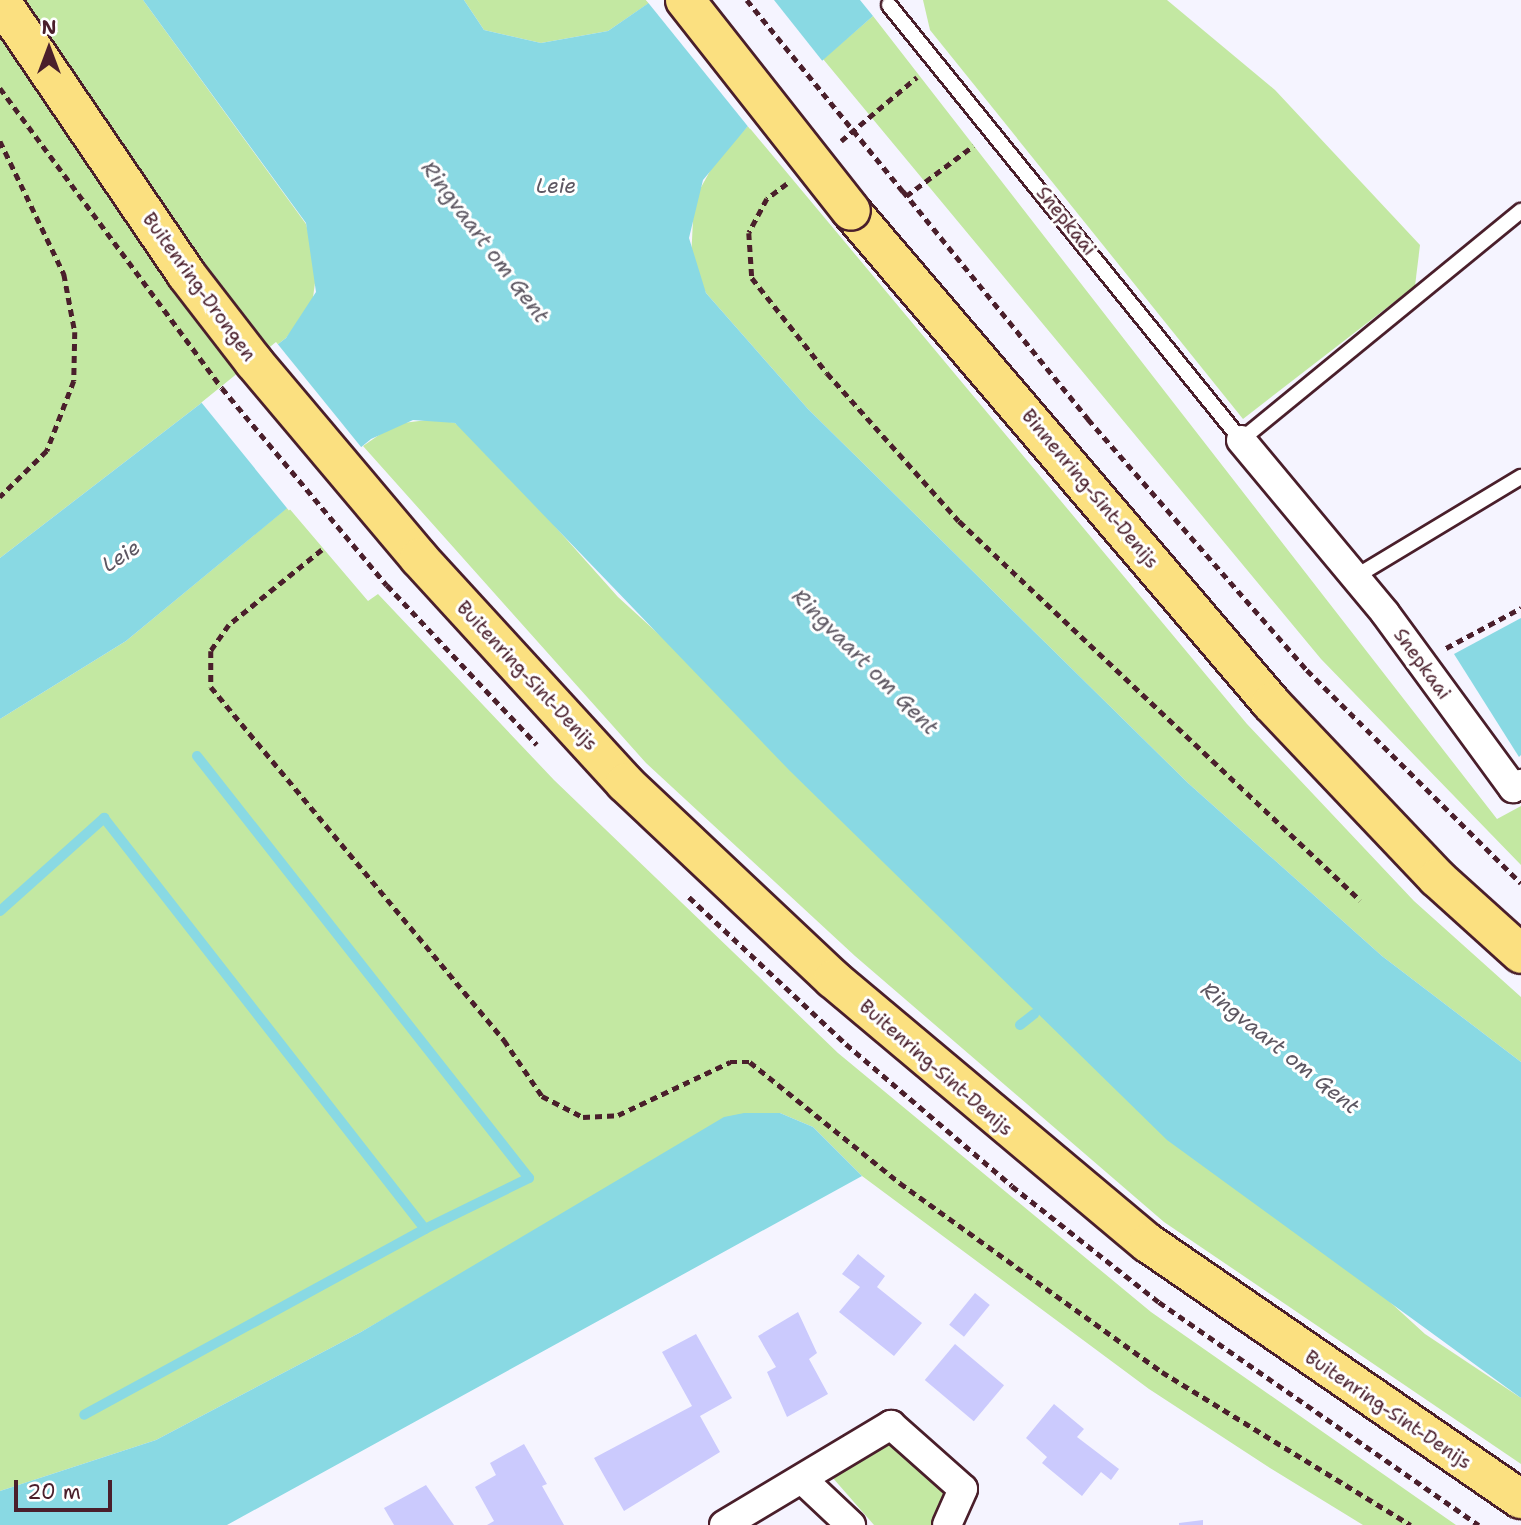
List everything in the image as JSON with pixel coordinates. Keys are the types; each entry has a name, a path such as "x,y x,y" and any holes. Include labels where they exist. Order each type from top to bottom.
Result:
{"highway":[{"name":"Buitenring-Drongen","path":"0,0 186,274 419,558"},
{"name":"Binnenring-Sint-Denijs","path":"685,0 851,211 1271,703 1437,878 1521,954"},
{"name":"Buitenring-Sint-Denijs","path":"419,558 625,783 981,1108 1148,1243 1521,1499"}],"street":[{"name":"Snepkaai","path":"1241,440 1355,577 1513,788 1521,784"},
{"path":"724,1525 891,1425 963,1489 947,1525"},
{"path":"803,1480 851,1525"}],"lane":[{"name":"Snepkaai","path":"889,5 1241,440"},
{"path":"1241,440 1521,211"},
{"path":"1355,577 1521,477"}],"path":[{"path":"747,0 1088,419 1307,670 1521,883"},
{"path":"830,150 936,60"},
{"path":"0,88 153,299 387,585"},
{"path":"905,193 993,131"},
{"path":"0,141 64,274 75,332 74,381 47,451 0,497"},
{"path":"799,174 767,199 749,233 752,278 959,521 1360,900"},
{"path":"322,550 229,625 211,651 211,687 504,1040 542,1096 583,1117 618,1115 730,1062 750,1062 862,1150 1162,1372 1411,1525"},
{"path":"1420,661 1521,608"}],"green space":[{"path":"0,0 143,0 306,224 317,268 312,305 286,338 0,558"},
{"path":"464,0 646,0 649,3 608,31 541,43 484,30"},
{"path":"923,0 1167,0 1275,90 1420,245 1415,286 1243,419 930,30"},
{"path":"873,16 1497,819 1521,806 1521,865 1321,659 823,59"},
{"path":"748,126 1247,724 1414,901 1521,997 1521,1062 1382,956 1188,783 808,409 706,293 691,260 694,200 715,162"},
{"path":"435,419 455,423 477,439 618,597 1425,1334 1521,1398 1521,1464 1164,1222 855,956 646,763 363,446 395,424"},
{"path":"288,507 368,601 378,594 554,780 838,1053 1151,1312 1456,1525 1363,1525 1149,1389 862,1176 813,1127 780,1113 591,1199 361,1332 156,1440 0,1491 0,719 126,641"},
{"path":"894,1438 948,1496 936,1525 874,1525 832,1477"}],"water":[{"path":"143,0 464,0 484,30 541,43 608,31 653,0 860,0 873,16 748,126 703,180 689,238 706,293 808,409 1188,783 1382,956 1521,1062 1521,1398 1167,1140 789,770 455,423 413,420 371,439 126,641 0,719 0,558 286,338 316,292 306,223"},
{"path":"1521,618 1521,755 1519,757 1454,654"},
{"path":"744,1113 780,1113 813,1127 862,1176 227,1525 0,1525 0,1491 156,1440 361,1332 724,1117"}],"pier":[{"path":"646,0 774,0 824,63 750,129"},
{"path":"276,342 363,450 289,510 201,402"}],"building":[{"path":"858,1254 885,1276 877,1287 922,1323 894,1356 839,1312 860,1287 842,1274"},
{"path":"975,1293 990,1305 964,1337 949,1325"},
{"path":"798,1312 817,1353 809,1359 828,1394 787,1417 767,1372 776,1367 758,1336"},
{"path":"696,1334 732,1398 700,1416 720,1452 624,1511 594,1458 692,1406 662,1352"},
{"path":"955,1344 1004,1385 974,1421 925,1380"},
{"path":"1054,1404 1084,1429 1077,1437 1119,1469 1111,1480 1101,1472 1082,1496 1042,1463 1047,1457 1026,1438"},
{"path":"524,1444 547,1484 542,1486 564,1525 487,1525 494,1521 475,1487 496,1475 490,1463"},
{"path":"426,1485 454,1525 394,1525 384,1508"},
{"path":"1203,1520 1203,1525 1179,1525 1179,1523"}],"waterway":[{"path":"197,756 529,1178 425,1229"},
{"path":"0,911 104,818 425,1229 84,1415"},
{"path":"1020,1025 1034,1014"}],"water label":[{"name":"Leie","path":"556,186"},
{"name":"Ringvaart om Gent","path":"485,242"},
{"name":"Leie","path":"121,556"},
{"name":"Ringvaart om Gent","path":"865,662"},
{"name":"Ringvaart om Gent","path":"1280,1048"}]}
